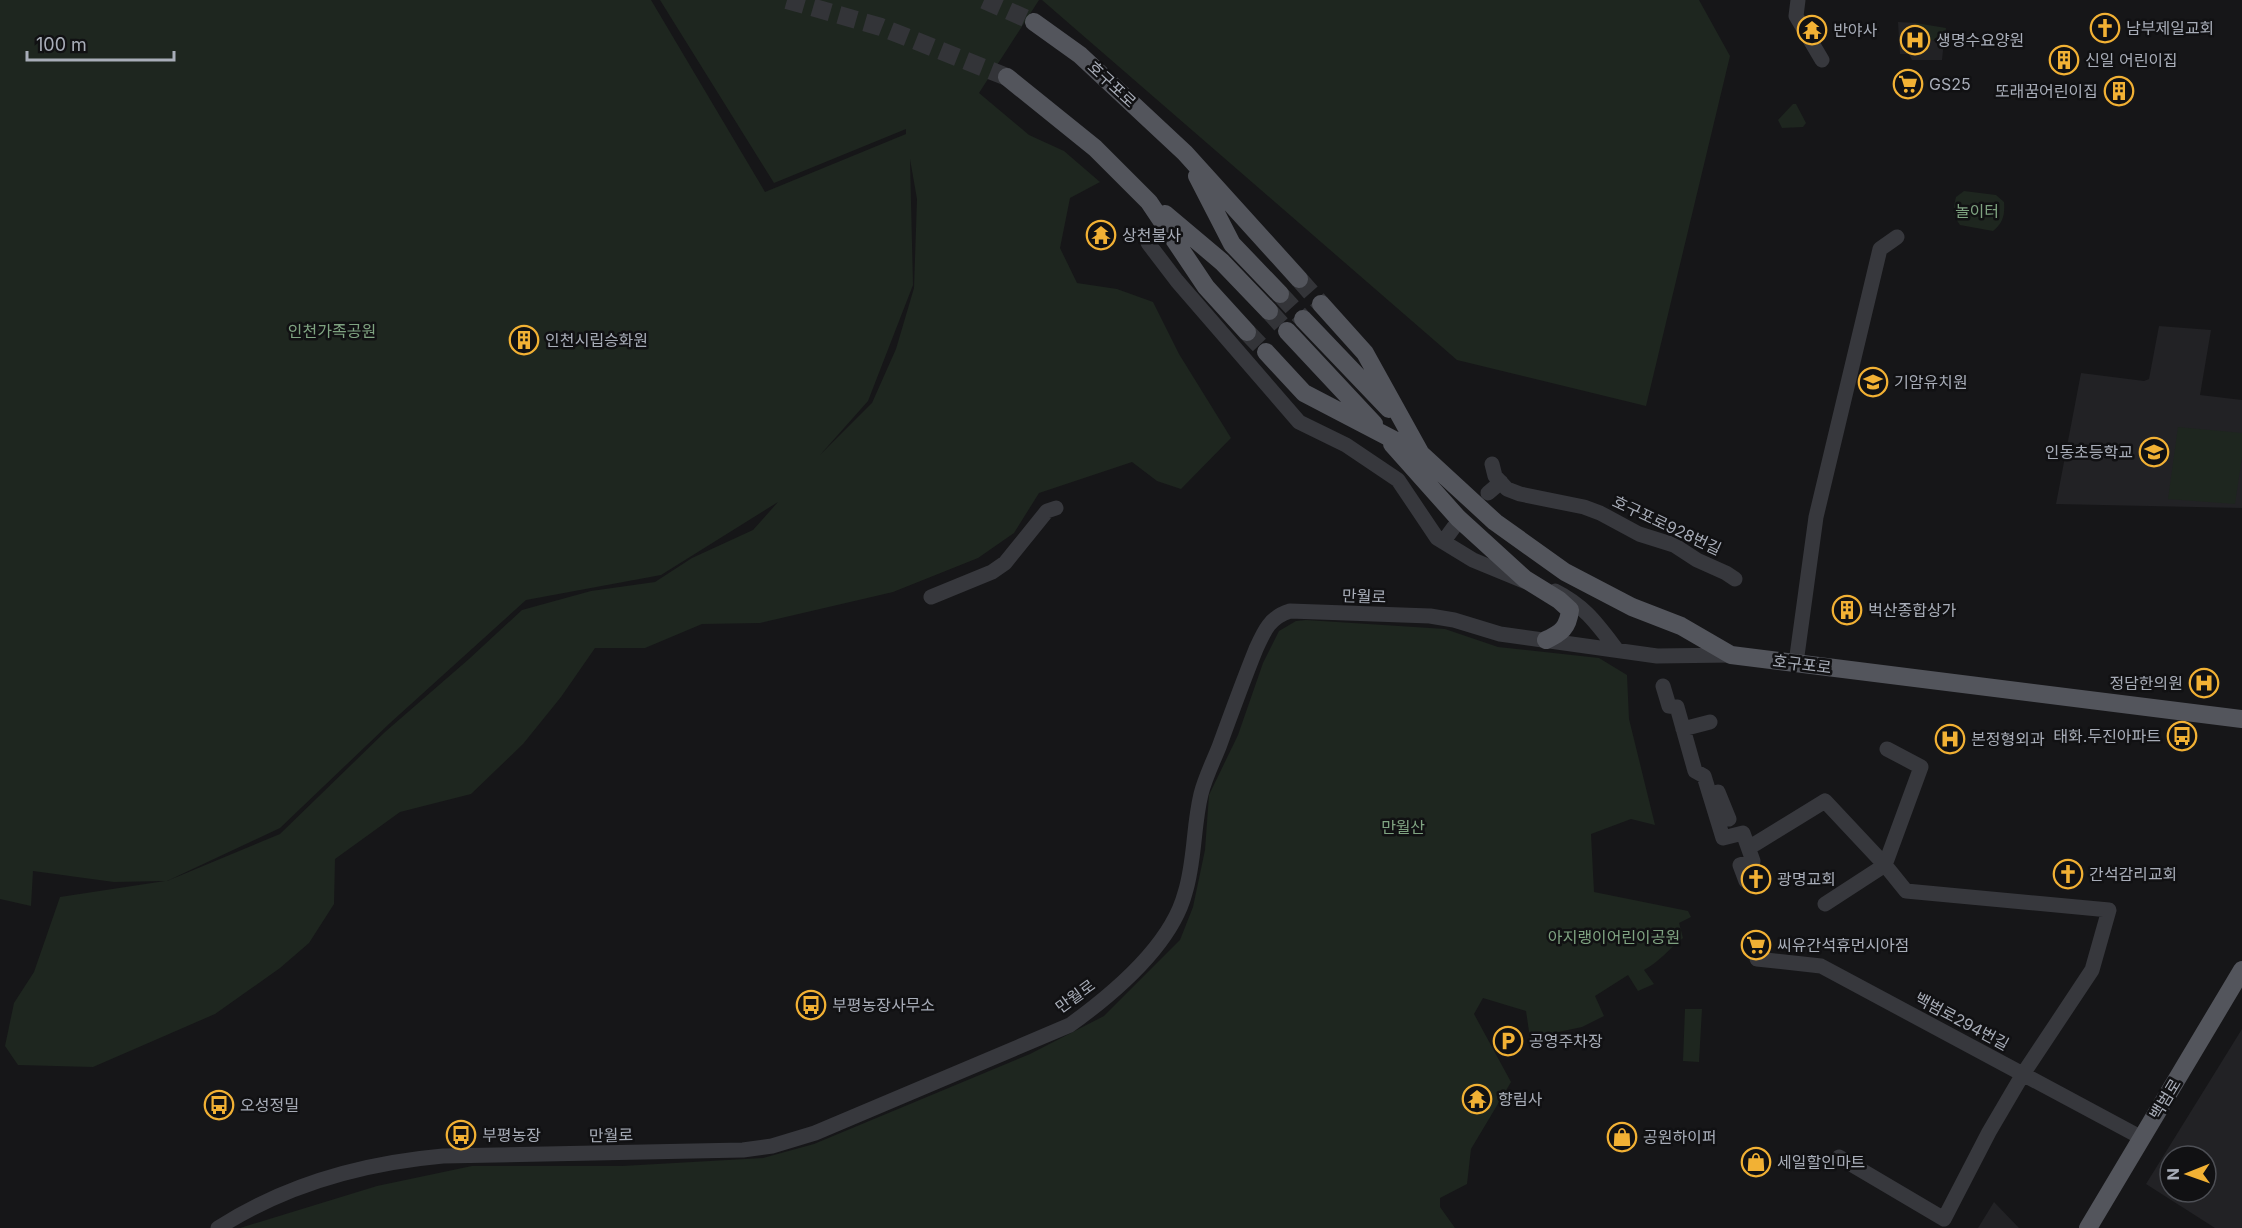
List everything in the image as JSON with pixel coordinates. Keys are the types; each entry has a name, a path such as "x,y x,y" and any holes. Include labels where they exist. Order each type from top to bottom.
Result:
{"main road":[{"name":"호구포로","path":"1034,22 1080,55 1185,153 1299,279"},
{"path":"1007,77 1095,148 1149,202 1222,262 1269,311"},
{"name":"호구포로","path":"1185,153 1232,244 1280,294"},
{"path":"1149,202 1206,287 1247,332"},
{"name":"호구포로","path":"1321,304 1365,353 1421,454"},
{"name":"호구포로","path":"1303,319 1407,428"},
{"name":"호구포로","path":"1287,331 1385,436"},
{"name":"호구포로","path":"1266,352 1304,393 1421,454 1494,522 1565,572 1632,607 1681,626 1731,655 2242,719"},
{"path":"1385,436 1458,518 1532,585 1559,600 1570,610 1569,620 1560,634 1545,640"},
{"name":"백범로","path":"2088,1228 2242,970"}],"street":[{"path":"1798,0 1796,16 1822,60"},
{"path":"1796,663 1816,517 1880,249 1897,237"},
{"path":"1148,243 1177,281 1299,423 1346,445 1398,480 1437,538 1443,542 1473,560 1532,585 1550,589 1574,601 1588,613 1617,650"},
{"path":"1488,493 1501,482 1492,464"},
{"name":"호구포로928번길","path":"1501,482 1507,489 1520,494 1584,507 1600,513 1639,534 1674,545 1697,560 1735,579"},
{"path":"931,597 992,572 1005,563 1047,511 1056,508"},
{"path":"1443,542 1454,527"},
{"name":"만월로","path":"218,1228 257,1206 325,1178 362,1167 401,1160 442,1156 743,1150 780,1144 815,1133 1070,1024 1097,1006 1166,936 1185,894 1202,792 1256,649 1265,629 1274,618 1290,611 1430,616 1454,620 1500,634 1657,656 1731,655"},
{"path":"1663,686 1669,706 1677,707 1695,771 1704,776 1723,838 1743,833 1753,861 1740,865 1746,881"},
{"path":"1683,729 1710,722"},
{"path":"1825,904 1885,865 1921,767 1887,749"},
{"path":"1709,795 1718,792 1729,819"},
{"path":"1755,843 1825,801 1906,891 2109,910 2092,970 2023,1074 1989,1132 1944,1219 1839,1157"},
{"name":"백범로294번길","path":"1757,959 1821,966 2142,1138"}],"shaded area":[{"name":"생명수요양원","path":"1898,22 1916,23 1917,39 1944,41 1942,60 1912,60 1909,54 1900,54"},
{"name":"인동초등학교","path":"2159,326 2211,330 2200,395 2242,400 2242,508 2056,504 2081,373 2144,381 2149,379"},
{"path":"2242,1029 2242,1228 2215,1228 2177,1204 2218,1204 2218,1144 2171,1144"},
{"path":"2158,1165 2158,1192 2146,1184"},
{"path":"1994,1202 2019,1228 1978,1228"}],"green space":[{"name":"인천가족공원","path":"0,0 651,0 765,192 906,134 906,129 774,183 660,0 1039,0 979,93 1029,135 1064,151 1100,182 1070,198 1060,248 1077,283 1117,289 1153,302 1179,354 1231,438 1181,489 1157,481 1132,462 1039,493 1014,533 978,558 893,592 760,623 702,624 645,648 595,648 561,697 523,744 471,794 400,812 335,859 334,904 309,943 280,968 215,1014 93,1067 18,1065 5,1046 14,1003 34,972 60,897 165,881 114,882 33,871 31,906 0,899","holes":["910,159 917,199 914,288 896,349 872,403 820,455 868,401 913,285","778,502 753,530 692,558 655,582 591,591 522,610 385,732 280,834 167,881 280,828 390,723 526,600 661,575"]},
{"path":"1042,0 1699,0 1730,56 1646,406 1457,360"},
{"path":"1916,23 1946,28 1944,41 1916,39"},
{"path":"1793,104 1796,104 1806,123 1803,127 1782,128 1778,120"},
{"name":"놀이터","path":"1964,191 1996,195 2004,202 2003,218 1993,231 1960,225 1954,212 1954,205 1956,197"},
{"path":"2178,427 2242,433 2242,457 2235,504 2168,499"},
{"name":"만월산","path":"1296,621 1445,629 1498,647 1599,658 1627,675 1629,719 1655,825 1631,819 1591,834 1594,892 1688,911 1691,917 1679,923 1683,938 1644,970 1654,984 1638,991 1628,975 1595,996 1604,1016 1582,1027 1530,1038 1526,1011 1483,998 1474,1014 1511,1082 1471,1149 1467,1184 1440,1198 1440,1207 1455,1228 240,1228 377,1186 472,1166 622,1166 763,1158 814,1144 1030,1054 1104,1016 1180,940 1193,907 1205,850 1209,795 1238,735 1263,663 1279,631"},
{"path":"1685,1009 1702,1009 1699,1062 1683,1061"}],"tunnel":[{"path":"787,0 881,27 1007,77"},
{"path":"984,0 1034,22"},
{"path":"1299,279 1321,304"},
{"path":"1280,294 1303,319"},
{"path":"1269,311 1287,331"},
{"path":"1247,332 1266,352"}],"place":[{"name":"남부제일교회","path":"2105,28"},
{"name":"반야사","path":"1812,30"},
{"name":"생명수요양원","path":"1915,40"},
{"name":"신일 어린이집","path":"2064,60"},
{"name":"GS25","path":"1908,84"},
{"name":"또래꿈어린이집","path":"2119,91"},
{"name":"상천불사","path":"1101,235"},
{"name":"인천시립승화원","path":"524,340"},
{"name":"기암유치원","path":"1873,382"},
{"name":"인동초등학교","path":"2154,452"},
{"name":"벅산종합상가","path":"1847,610"},
{"name":"정담한의원","path":"2204,683"},
{"name":"태화.두진아파트","path":"2182,736"},
{"name":"본정형외과","path":"1950,739"},
{"name":"간석감리교회","path":"2068,874"},
{"name":"광명교회","path":"1756,879"},
{"name":"씨유간석휴먼시아점","path":"1756,945"},
{"name":"부평농장사무소","path":"811,1005"},
{"name":"공영주차장","path":"1508,1041"},
{"name":"향림사","path":"1477,1099"},
{"name":"오성정밀","path":"219,1105"},
{"name":"부평농장","path":"461,1135"},
{"name":"공원하이퍼","path":"1622,1137"},
{"name":"세일할인마트","path":"1756,1162"}],"park label":[{"name":"아지랭이어린이공원","path":"1614,937"}]}
